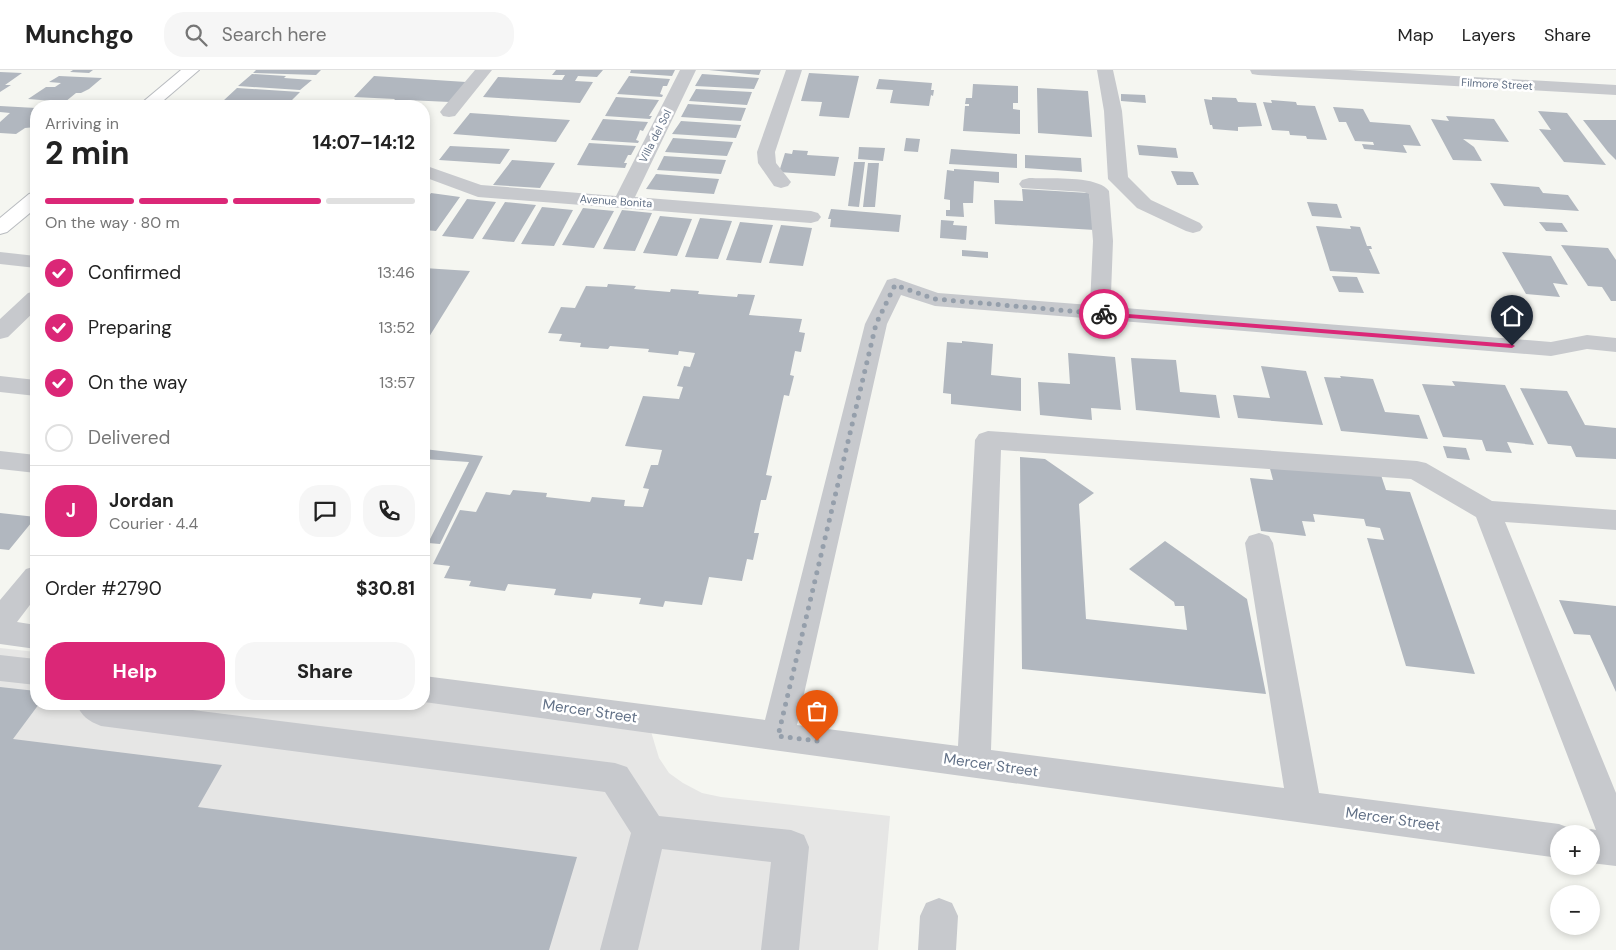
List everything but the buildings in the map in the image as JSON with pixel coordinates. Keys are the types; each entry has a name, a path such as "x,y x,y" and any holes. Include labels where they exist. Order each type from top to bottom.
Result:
{"main road":[{"path":"154,100 191,70"},
{"path":"0,228 30,203"}],"street":[{"path":"449,112 484,70"},
{"name":"Villa del Sol","path":"622,201 688,70"},
{"path":"781,182 767,163 766,152 794,70"},
{"path":"1105,70 1114,111 1118,179 1144,204 1193,226"},
{"name":"Filmore Street","path":"1258,70 1616,90"},
{"name":"Avenue Bonita","path":"430,173 478,191 811,217"},
{"path":"1029,184 1087,186 1099,191 1103,241 1100,294 1102,314"},
{"path":"0,258 30,261"},
{"path":"778,736 876,324 895,285 935,299 1102,314 1551,349 1587,342 1616,345"},
{"path":"0,332 30,304"},
{"path":"0,384 30,387"},
{"path":"974,762 988,440 1418,470 1487,511 1616,520"},
{"path":"0,460 30,463"},
{"path":"1487,511 1616,836"},
{"path":"1259,543 1304,807"},
{"path":"0,621 30,584"},
{"path":"0,632 30,636"},
{"path":"0,668 30,671"},
{"name":"Mercer Street","path":"430,690 1550,840"},
{"path":"99,710 101,712 615,778 649,831 619,950"},
{"path":"649,831 791,846 780,950"},
{"path":"1600,847 1616,849"}],"shaded area":[{"path":"0,648 30,651 30,710 430,710 430,700 649,725 659,758 669,773 702,793 721,797 890,816 878,950 0,950"}],"way so far":[{"path":"817,741 778,736 876,324 895,285 935,299 1104,314"}],"route":[{"path":"1104,314 1512,346"}]}
